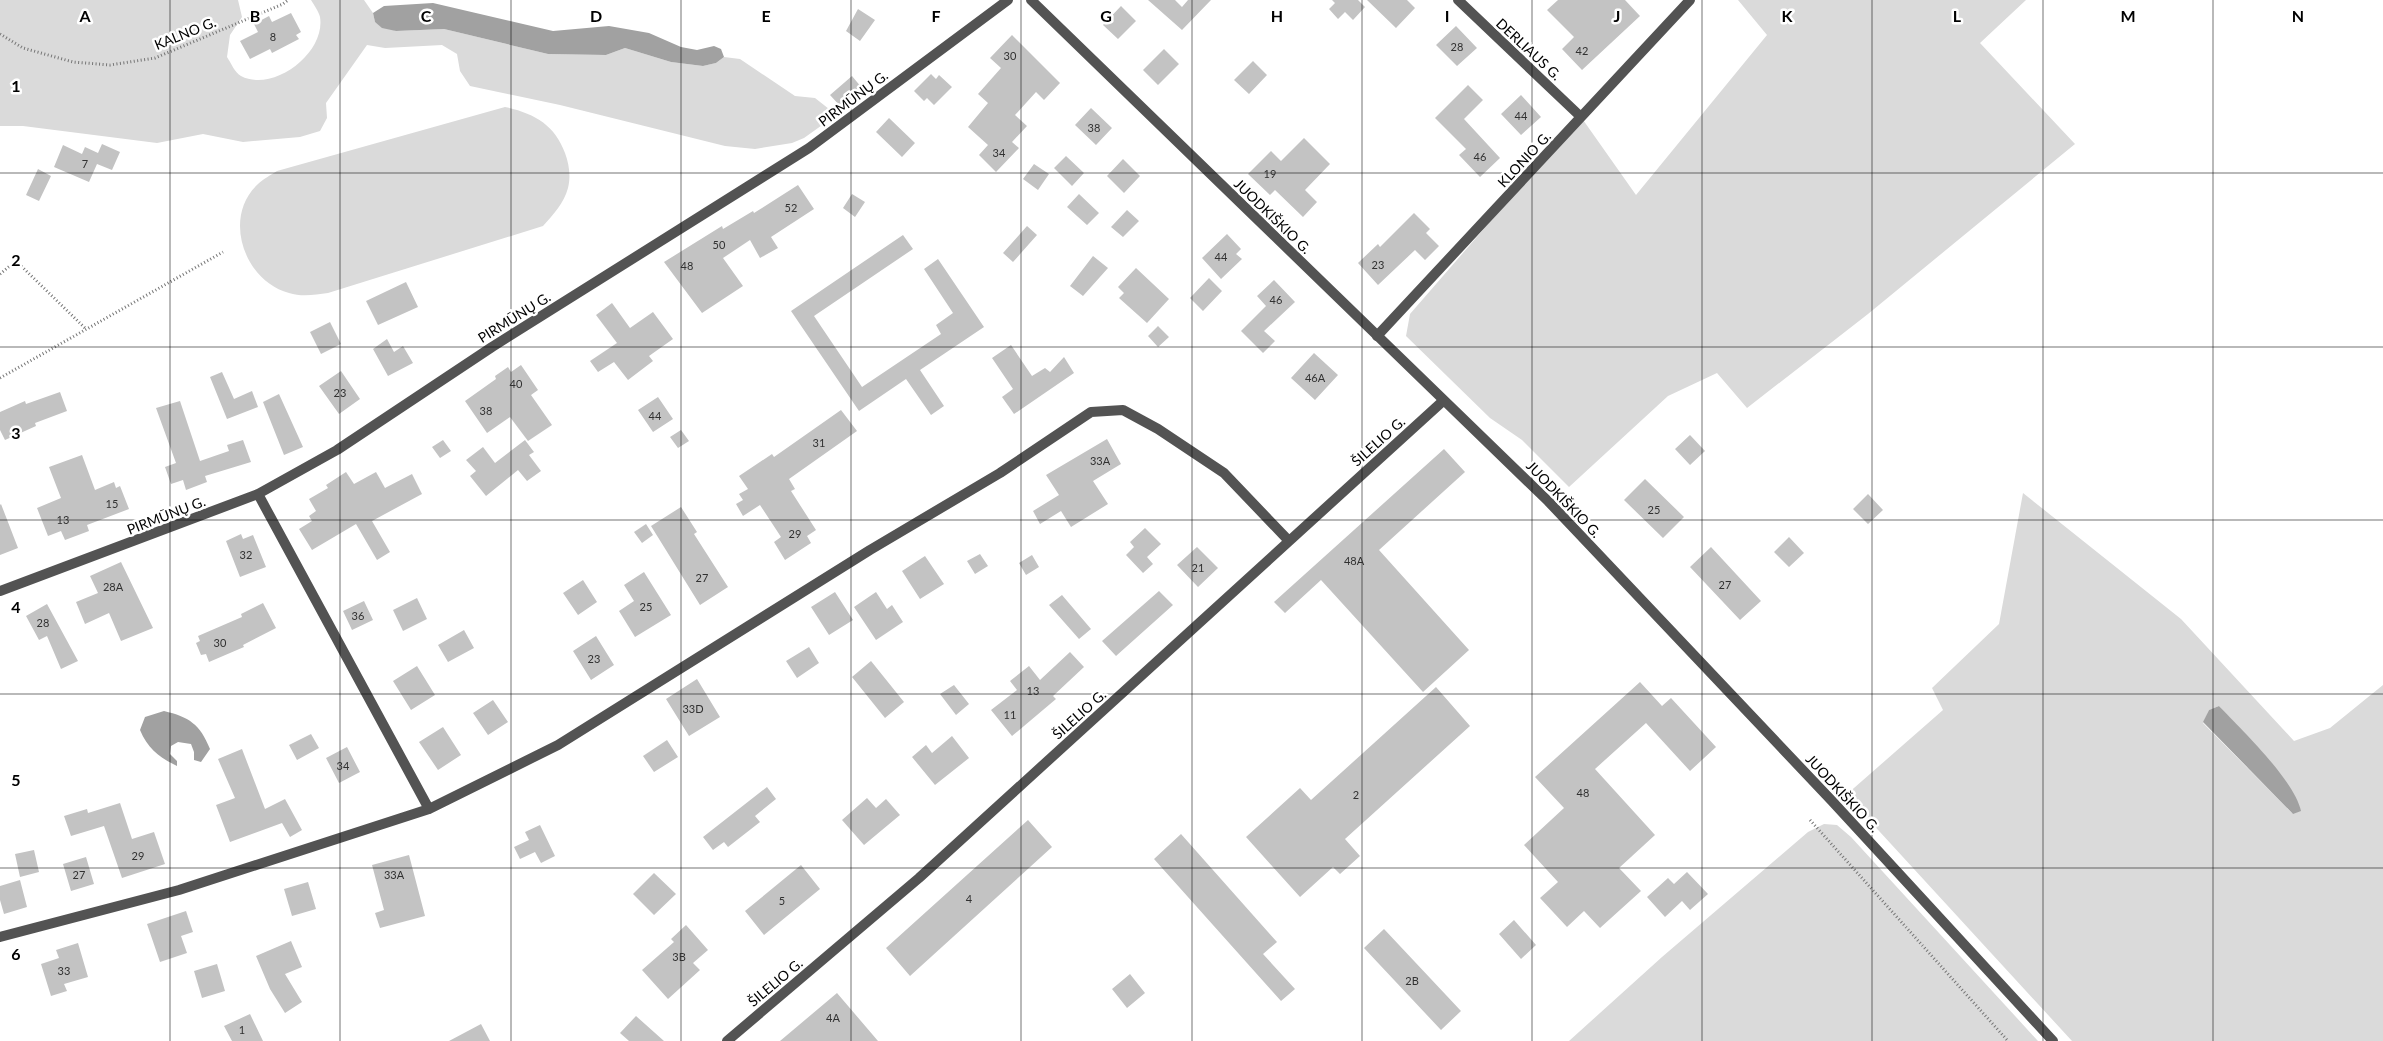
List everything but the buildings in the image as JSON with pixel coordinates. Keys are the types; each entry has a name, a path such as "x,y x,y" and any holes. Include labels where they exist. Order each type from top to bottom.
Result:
{"street":[{"name":"PIRMŪNŲ G.","path":"0,591 258,494 337,450 492,347 809,148 1008,0"},
{"name":"JUODKIŠKIO G.","path":"1030,0 1548,501 1844,814 2054,1041"},
{"name":"DERLIAUS G.","path":"1458,0 1581,117"},
{"name":"KLONIO G.","path":"1378,336 1690,0"},
{"name":"ŠILELIO G.","path":"727,1041 918,878 1443,401"},
{"path":"0,937 179,890 429,809 558,745 870,550 1000,473 1091,412 1123,410 1158,429 1224,473 1289,541"},
{"path":"258,494 429,809"}],"path":[{"name":"KALNO G.","path":"0,34 24,48 73,62 110,65 155,58 288,0"},
{"path":"0,378 223,252"},
{"path":"0,274 16,261 86,329"},
{"path":"1810,820 2008,1041"}],"shaded area":[{"path":"0,0 238,0 242,17 230,35 227,57 239,75 254,80 268,79 282,74 306,56 315,44 320,31 320,17 311,0 364,0 373,13 375,22 396,31 444,29 548,54 606,55 625,48 671,62 703,66 716,63 724,57 740,59 795,96 815,98 829,109 825,123 804,138 792,143 755,149 725,146 560,105 470,86 460,71 457,54 442,45 385,48 367,45 326,103 327,118 320,131 300,137 243,142 203,134 157,143 23,126 0,126"},
{"path":"1738,0 2026,0 1980,43 2075,144 1868,314 1747,408 1717,373 1668,396 1569,487 1522,440 1490,418 1406,336 1410,314 1581,117 1636,195 1767,35"},
{"path":"433,3 553,31 609,26 649,33 681,47 697,50 714,46 721,49 724,57 716,63 703,66 671,62 625,48 606,55 548,54 444,29 396,31 382,28 375,22 373,13 384,6"},
{"path":"505,107 525,113 542,122 561,143 566,157 569,184 564,199 543,226 328,293 303,295 289,293 273,286 260,276 250,262 243,246 240,230 241,213 247,198 258,184 277,171"},
{"path":"2023,493 2181,619 2294,741 2330,728 2383,685 2383,1041 2072,1041 1846,795 1943,710 1932,688 1999,624","holes":["2219,706 2269,761 2293,814 2203,723 2209,710"]},
{"path":"2219,706 2253,741 2289,785 2301,811 2293,814 2203,722 2209,710"},
{"path":"164,711 187,719 202,733 210,749 201,762 194,760 191,744 178,742 171,746 170,754 177,761 177,766 159,756 150,747 140,730 145,717"},
{"path":"1824,824 1837,825 1851,837 2038,1041 1569,1041 1662,957 1808,832"}]}
